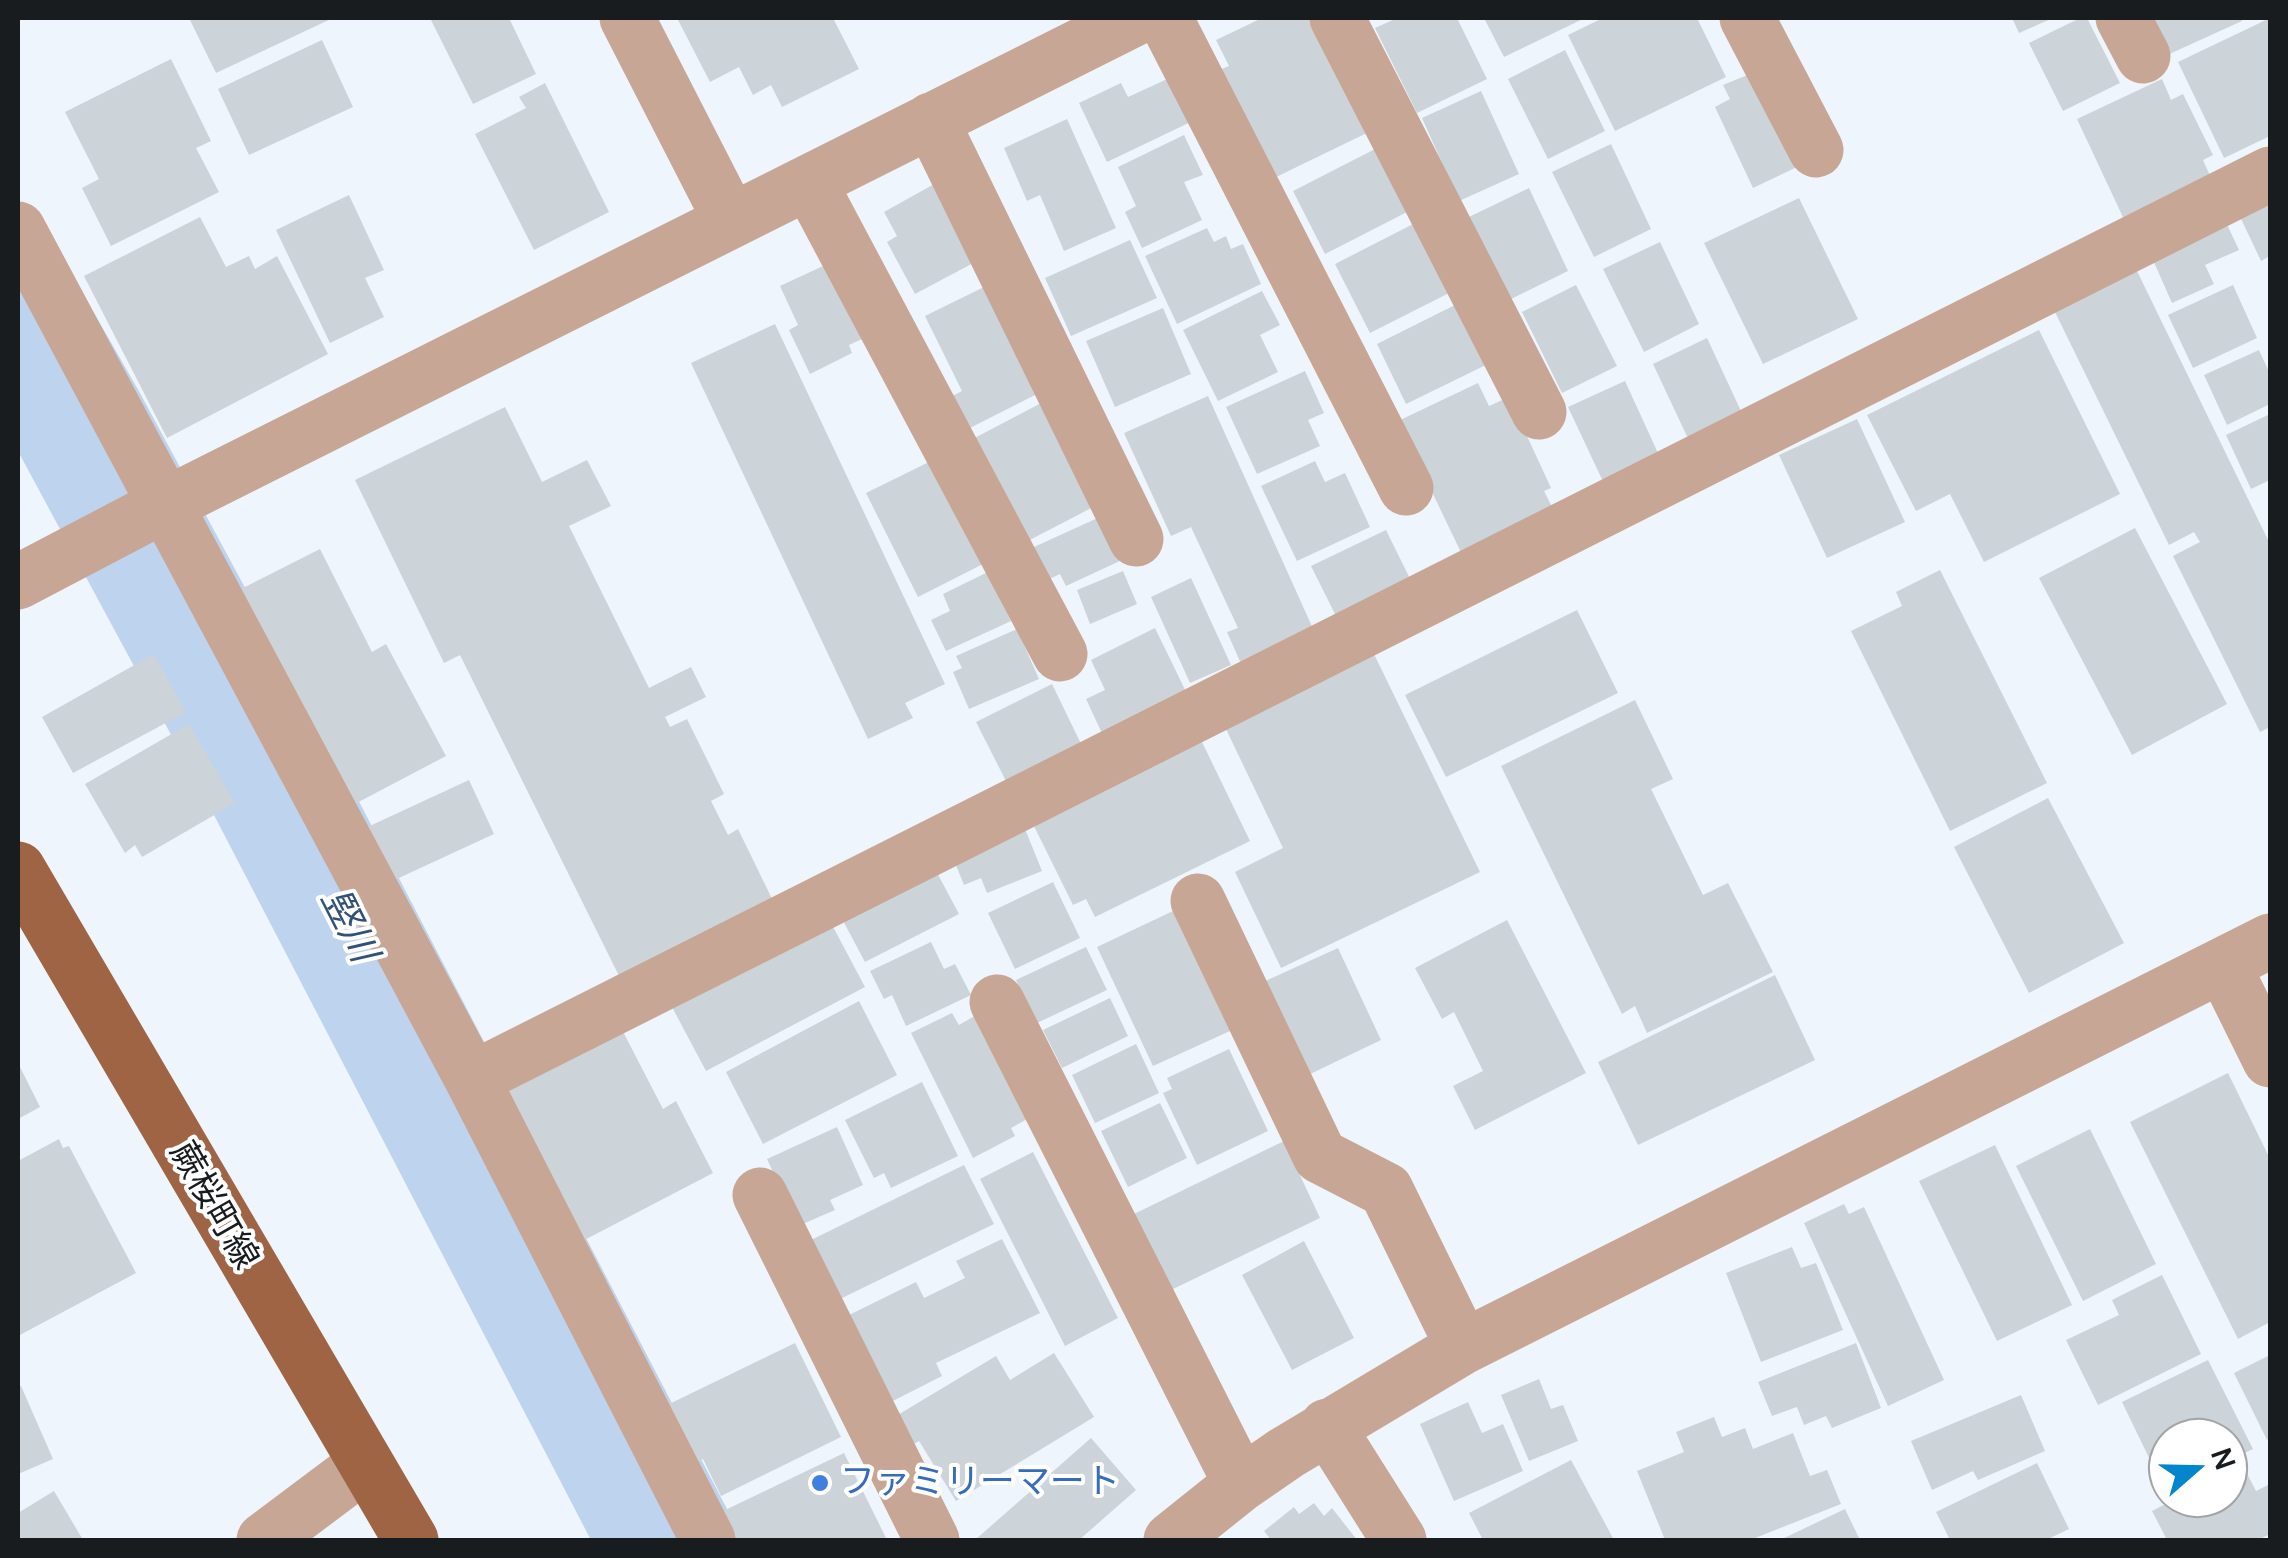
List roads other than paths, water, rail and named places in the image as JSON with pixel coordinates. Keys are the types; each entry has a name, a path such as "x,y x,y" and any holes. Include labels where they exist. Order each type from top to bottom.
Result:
{"main road":[{"name":"蕨桜町線","path":"18,869 411,1540"}],"street":[{"path":"626,18 730,221"},
{"path":"18,582 1136,18"},
{"path":"1164,18 1406,488"},
{"path":"1337,18 1540,412"},
{"path":"1747,18 1816,150"},
{"path":"931,120 1136,539"},
{"path":"472,1078 2270,174"},
{"path":"809,182 1060,654"},
{"path":"18,228 163,507 472,1078 708,1540"},
{"path":"1198,901 1320,1156 1386,1190 1463,1347"},
{"path":"1171,1540 1241,1484 1327,1426 1463,1347 2247,953 2270,1060"},
{"path":"998,1002 1241,1484"},
{"path":"760,1195 932,1540"},
{"path":"1327,1426 1399,1540"},
{"path":"264,1540 364,1465"}],"waterway":[{"name":"竪川","path":"18,316 264,765 667,1540"}],"place":[{"name":"ファミリーマート","path":"820,1483"}]}
